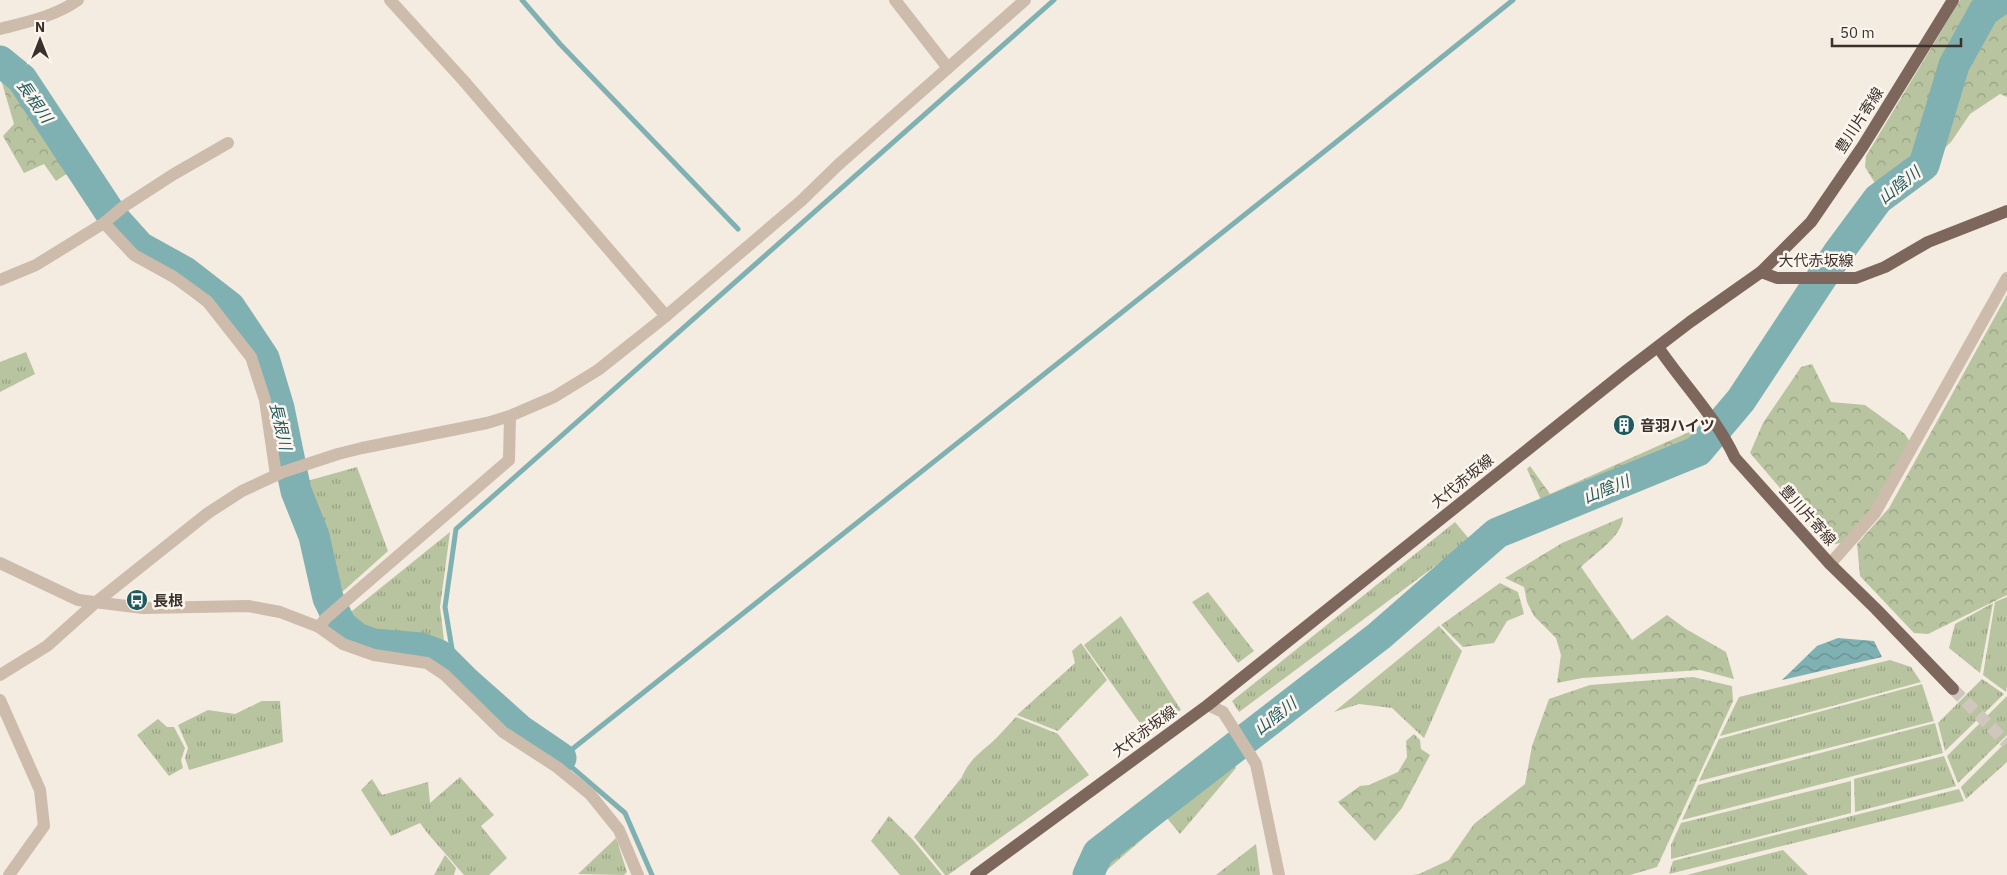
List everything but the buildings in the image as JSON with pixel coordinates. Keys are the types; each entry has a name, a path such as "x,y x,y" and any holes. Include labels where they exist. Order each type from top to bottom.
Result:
{"main road":[{"name":"豊川片寄線","path":"1762,272 1811,222 1863,146 1954,0"},
{"name":"大代赤坂線","path":"976,875 1208,705 1658,347 1690,322 1762,272 1776,278 1856,278 1885,267 1928,242 2007,210"},
{"name":"豊川片寄線","path":"1658,347 1673,370 1704,408 1730,446 1735,458 1830,564 1953,689"}],"street":[{"path":"0,29 68,8 78,0"},
{"path":"390,0 463,80 666,316"},
{"path":"895,0 948,68"},
{"path":"0,675 47,646 95,603 208,512 242,491 306,464 362,448 480,425 510,416 554,397 577,384 616,357 801,201 1025,0"},
{"path":"0,280 36,265 104,223 123,207 174,174 228,143"},
{"path":"104,223 134,255 174,277 207,301 251,357 265,400 279,474"},
{"path":"1830,564 1875,513 2007,278"},
{"path":"323,623 509,460 510,416"},
{"path":"0,563 78,600 143,608 248,606 323,623 343,644 374,655 427,663 445,675 503,732 557,767 590,794 618,830 638,875"},
{"path":"0,700 40,790 44,826 9,875"},
{"path":"1208,705 1223,712 1256,764 1279,875"}],"green space":[{"path":"1960,0 1991,0 1978,11 1951,63 1925,156 1898,176 1875,183 1865,167 1866,156"},
{"path":"2007,9 2007,97 2000,94 1970,114 1951,142 1932,160 1971,52 1993,22"},
{"path":"0,69 20,82 75,168 56,181 44,164 24,173 3,136 14,124 0,76"},
{"path":"2007,295 2007,595 1928,634 1914,633 1860,576 1857,544 1889,508"},
{"path":"26,352 35,374 0,392 0,362"},
{"path":"1812,364 1831,402 1865,405 1905,434 1910,442 1870,511 1841,543 1829,545 1750,453 1763,423 1801,367"},
{"path":"1696,429 1702,440 1680,453 1545,509 1527,469 1530,466 1550,494"},
{"path":"357,467 388,551 340,594 307,481"},
{"path":"1623,517 1622,524 1613,538 1581,567 1632,640 1667,615 1686,629 1726,652 1734,679 1700,670 1582,678 1557,683 1561,655 1556,638 1534,616 1527,602 1524,587 1505,578 1562,543"},
{"path":"1455,522 1470,540 1239,712 1232,701"},
{"path":"450,532 440,607 445,649 425,640 369,632 354,623 347,615"},
{"path":"1500,583 1518,592 1524,614 1507,621 1494,643 1463,647 1441,625"},
{"path":"1208,592 1254,651 1238,663 1192,602"},
{"path":"2007,597 2006,692 1983,675 1995,602"},
{"path":"1993,603 1980,673 1949,648 1955,624"},
{"path":"1121,616 1181,710 1147,733 1084,645"},
{"path":"1439,626 1462,651 1424,738 1392,708 1359,704 1334,712"},
{"path":"1081,643 1107,680 1058,731 1017,715 1075,663 1072,651"},
{"path":"1890,660 1911,667 1921,682 1720,736 1739,697"},
{"path":"1693,677 1732,686 1733,701 1657,867 1630,875 1413,875 1449,860 1474,824 1525,784 1532,746 1549,699 1590,685"},
{"path":"1982,679 2004,694 1945,751 1938,723"},
{"path":"1922,684 1934,721 1699,781 1719,739"},
{"path":"2007,696 2007,735 1958,783 1947,756"},
{"path":"262,701 280,701 283,742 189,770 185,758 188,748 178,725 208,710 235,714"},
{"path":"1016,717 1058,734 1089,775 948,875 945,875 914,837 962,777 970,763"},
{"path":"158,719 167,727 174,727 185,748 181,760 183,768 169,776 137,735"},
{"path":"1935,723 1943,753 1682,820 1698,785"},
{"path":"1414,734 1420,740 1421,749 1430,755 1402,808 1375,841 1338,802 1360,786 1369,785 1398,772 1407,757 1406,741"},
{"path":"2007,741 2007,762 1966,799 1961,787"},
{"path":"1944,756 1956,786 1855,812 1854,779"},
{"path":"1231,758 1236,768 1180,834 1167,818 1101,875 1123,843"},
{"path":"460,777 494,815 481,826 507,858 489,875 464,875 420,823 391,836 361,790 372,779 382,795 428,782 430,803"},
{"path":"1851,781 1851,813 1671,859 1671,845 1681,823"},
{"path":"1959,789 1964,801 1669,874 1673,861"},
{"path":"889,816 913,840 942,875 900,875 871,841"},
{"path":"616,838 627,872 624,875 578,874"},
{"path":"1256,844 1260,875 1216,875"},
{"path":"1783,850 1808,875 1687,875"},
{"path":"445,855 456,868 454,875 434,875"}],"water":[{"path":"1838,638 1874,641 1882,657 1782,680 1817,646"}],"waterway":[{"path":"522,0 560,44 738,229"},
{"path":"465,681 453,655 445,607 456,529 1054,0"},
{"path":"652,875 625,813 561,758 1513,0"},
{"name":"山陰川","path":"1088,875 1098,853 1379,636 1497,533 1698,451 1741,400 1838,253 1878,199 1924,165 1954,65 1984,11 2000,0"},
{"name":"長根川","path":"0,61 22,79 113,217 140,247 185,272 230,307 264,358 279,408 296,491 314,536 328,598 341,625 357,638 373,644 421,648 439,655 520,730 561,758"}],"tunnel":[{"path":"1953,689 2007,743"}],"place":[{"name":"音羽ハイツ","path":"1624,425"},
{"name":"長根","path":"137,600"}]}
